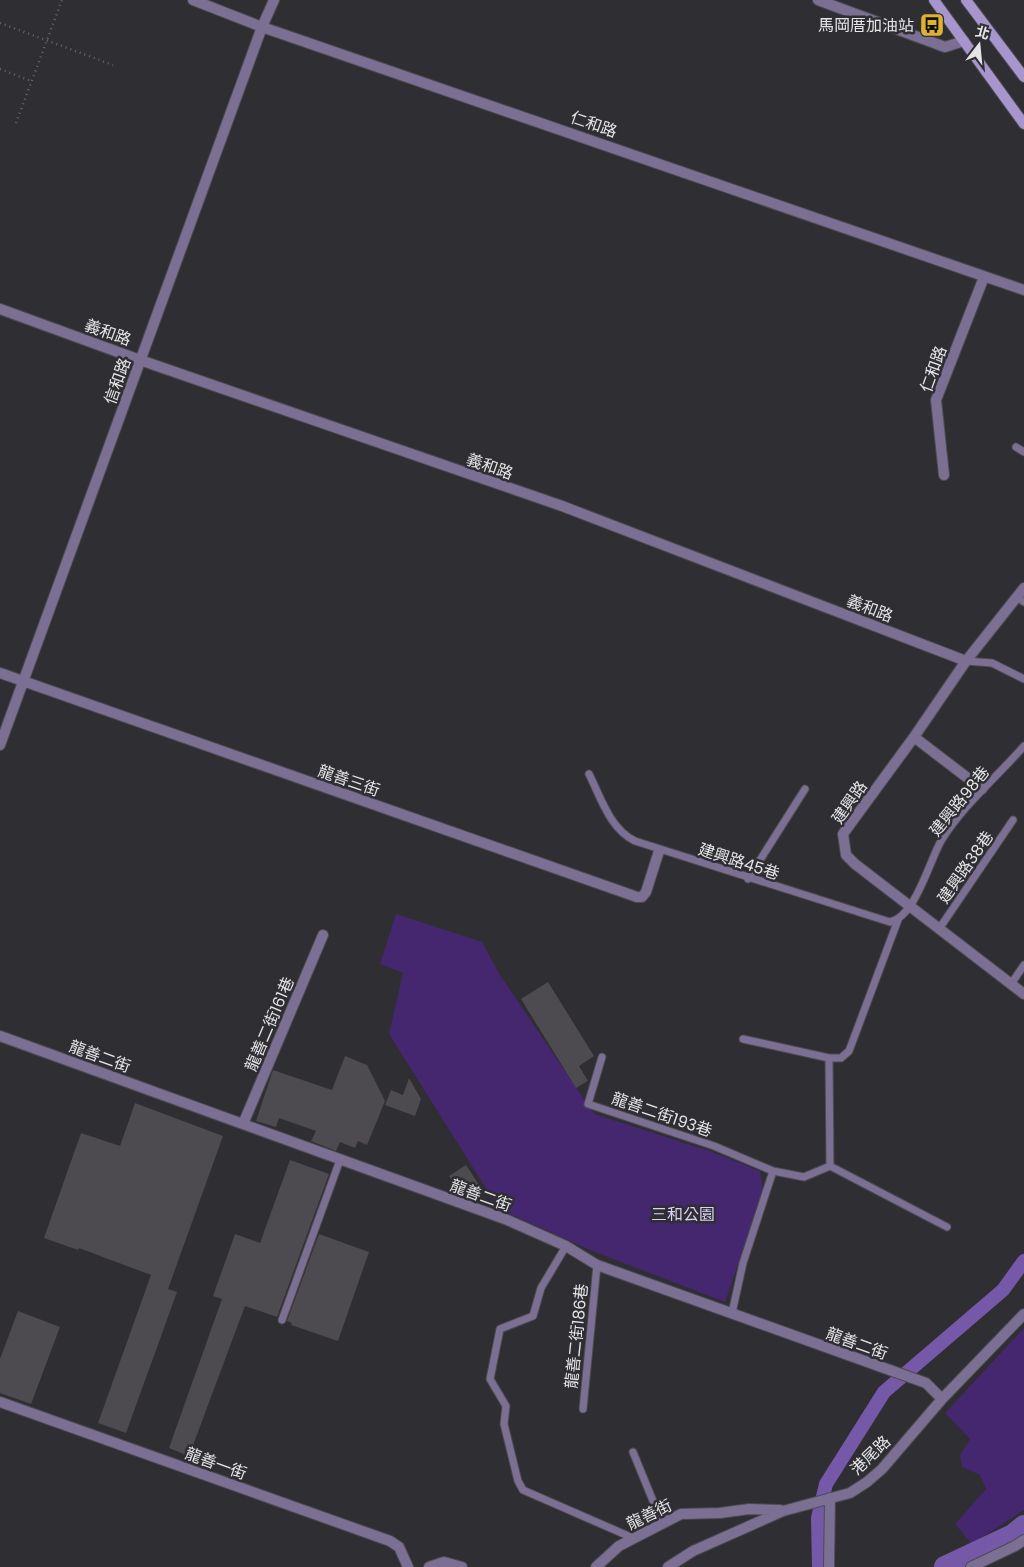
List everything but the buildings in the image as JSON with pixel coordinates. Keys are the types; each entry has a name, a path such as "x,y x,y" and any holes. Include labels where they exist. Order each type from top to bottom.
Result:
{"street":[{"name":"信和路","path":"0,745 262,27 274,0"},
{"path":"818,0 945,47 964,41"},
{"path":"934,0 1024,124"},
{"path":"966,0 1024,76"},
{"name":"仁和路","path":"199,1 262,27 1024,290"},
{"name":"仁和路","path":"944,475 936,400 984,277"},
{"name":"義和路","path":"0,309 140,360 562,506 966,661"},
{"name":"建興路","path":"1024,588 1021,600 966,661 914,737 843,834 846,856 1024,994"},
{"name":"龍善三街","path":"0,673 637,897 642,897 646,892 659,850"},
{"path":"914,737 982,789"},
{"name":"龍善二街161巷","path":"243,1124 323,935"},
{"name":"龍善二街","path":"0,1036 504,1219 566,1246 597,1265 926,1383 942,1399"},
{"name":"港尾路","path":"668,1567 693,1551 784,1510 850,1492 867,1482 882,1469 942,1399 1024,1314"},
{"name":"龍善一街","path":"0,1402 390,1542 399,1547 408,1567"},
{"path":"825,1499 829,1567"},
{"name":"龍善街","path":"596,1567 619,1546 682,1514 720,1513 749,1509 784,1510"},
{"path":"970,1567 1024,1540"},
{"path":"429,1567 444,1562 462,1567"}],"lane":[{"path":"1016,447 1024,452"},
{"path":"966,661 992,663 1024,679"},
{"name":"建興路98巷","path":"910,906 942,840 982,789 1024,746"},
{"name":"建興路45巷","path":"589,774 616,826 623,835 659,850 881,921 898,920"},
{"path":"748,879 804,789"},
{"name":"建興路38巷","path":"939,928 1014,820"},
{"path":"743,1039 829,1058 841,1058 849,1051 898,920 910,906"},
{"path":"1011,984 1024,965"},
{"name":"龍善二街193巷","path":"602,1056 588,1104 714,1146 773,1171 804,1177 830,1166"},
{"path":"829,1058 830,1166 947,1227"},
{"path":"282,1320 340,1160"},
{"path":"732,1314 743,1263 773,1171"},
{"path":"566,1246 541,1288 533,1316 500,1329 490,1379 506,1406 504,1424 518,1481 523,1490 633,1538"},
{"name":"龍善二街186巷","path":"583,1409 597,1265"},
{"path":"633,1452 662,1523"}],"path":[{"path":"16,122 62,0"},
{"path":"0,23 113,65"},
{"path":"0,69 32,81"}],"green space":[{"name":"三和公園","path":"396,914 482,942 500,975 594,1114 710,1151 760,1171 763,1193 725,1302 590,1250 499,1209 389,1034 403,973 380,964"},
{"path":"1024,1328 1024,1510 972,1544 955,1524 986,1489 980,1475 962,1467 960,1455 970,1439 945,1413"}],"waterway":[{"path":"819,1567 818,1518 826,1484 884,1392 1003,1290 1024,1261"},
{"path":"945,1567 1013,1535 1024,1526"}],"place":[{"name":"馬岡厝加油站","path":"932,25"}]}
